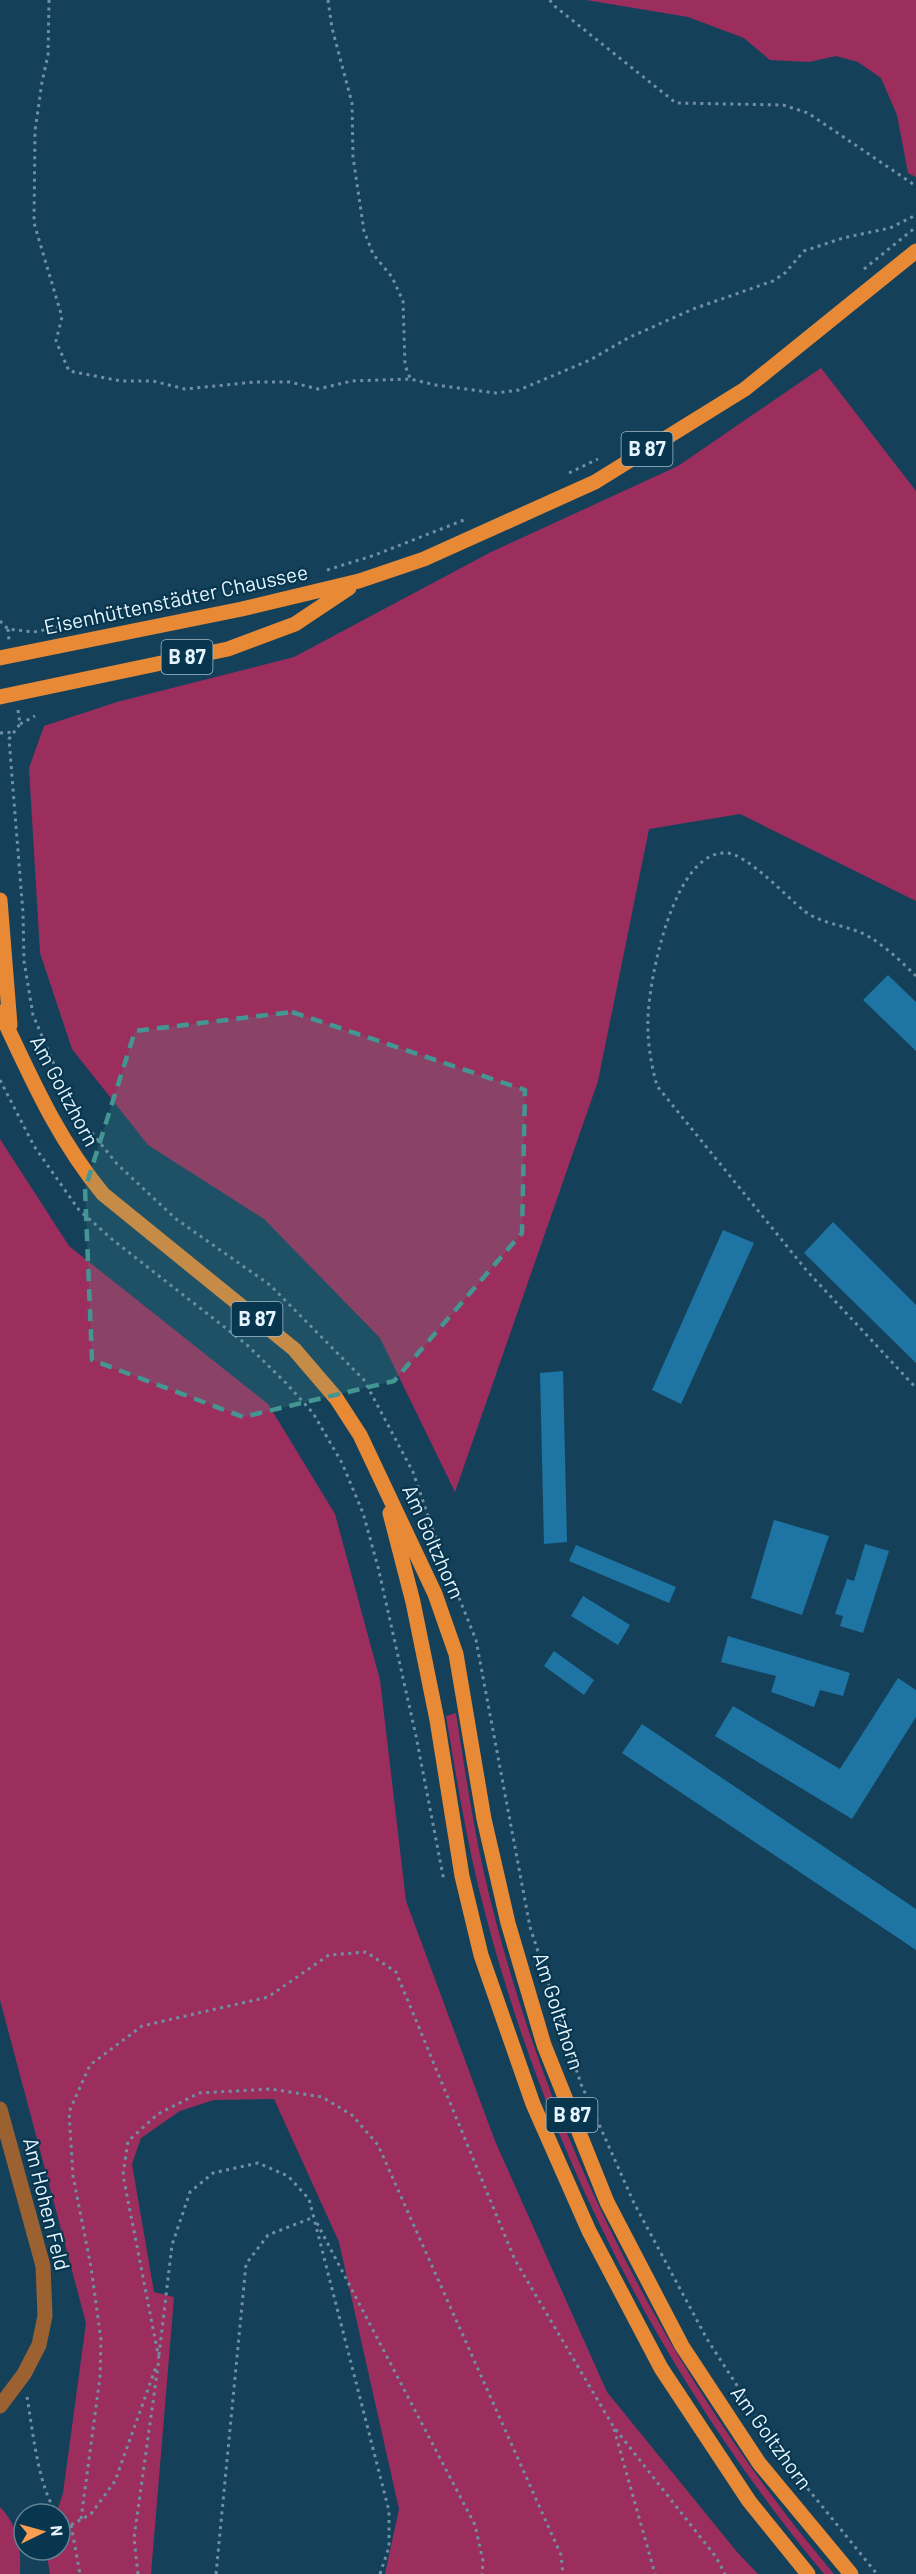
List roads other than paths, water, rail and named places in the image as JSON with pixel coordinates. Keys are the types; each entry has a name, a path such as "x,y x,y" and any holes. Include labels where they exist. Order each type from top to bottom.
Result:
{"main road":[{"name":"Eisenhüttenstädter Chaussee","path":"5,657 187,621 359,581 424,559 595,482 745,389 916,251"},
{"name":"Eisenhüttenstädter Chaussee","path":"0,697 228,649 295,624 359,581"},
{"name":"Am Goltzhorn","path":"0,900 5,1037"},
{"name":"Am Goltzhorn","path":"0,1012 5,1037 57,1129 78,1163 103,1194 294,1349 336,1398 360,1435 435,1594 456,1654 484,1819 508,1923 544,2046 607,2202 689,2356 759,2463 851,2574"},
{"name":"Am Goltzhorn","path":"379,1472 413,1602 437,1720 467,1898 481,1955 533,2104 589,2230 662,2368 749,2501 808,2574"}],"street":[{"name":"Am Hohen Feld","path":"0,2109 43,2266 45,2316 39,2345 24,2374 0,2406"}]}
